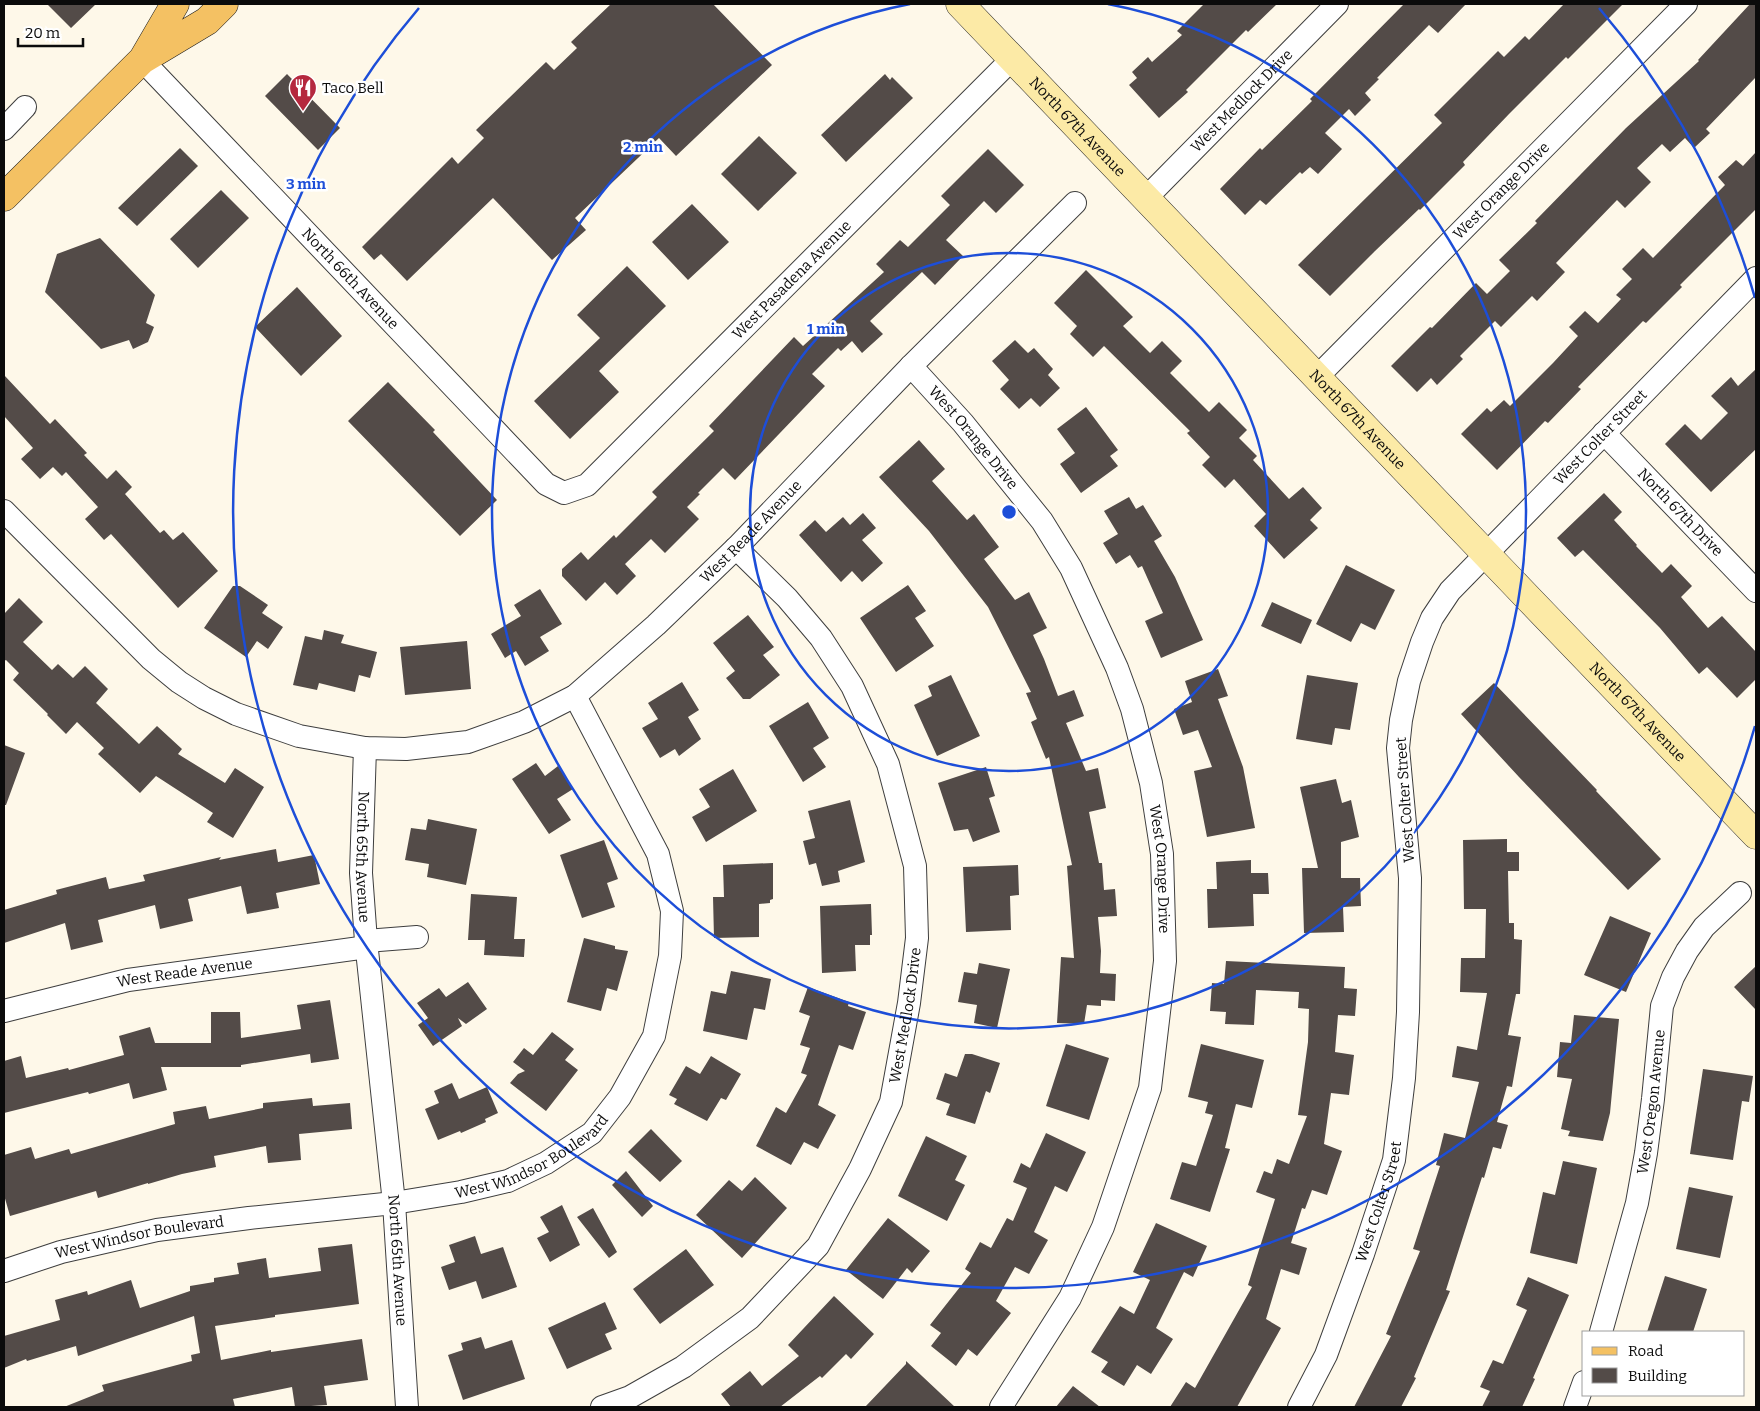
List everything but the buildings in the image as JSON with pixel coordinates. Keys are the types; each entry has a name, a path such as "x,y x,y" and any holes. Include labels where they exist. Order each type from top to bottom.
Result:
{"main road":[{"path":"142,60 175,4"},
{"path":"4,197 142,60 207,21 224,4"},
{"name":"North 67th Avenue","path":"960,4 1756,835"}],"street":[{"name":"West Medlock Drive","path":"1146,198 1337,4"},
{"name":"West Orange Drive","path":"1317,377 1686,4"},
{"name":"West Pasadena Avenue","path":"564,493 587,485 1013,58"},
{"name":"North 66th Avenue","path":"142,60 546,484 564,493"},
{"path":"4,129 26,107"},
{"name":"West Reade Avenue","path":"365,748 406,749 468,742 524,722 576,696 656,625 736,548 911,366 1075,203"},
{"name":"West Colter Street","path":"1299,1407 1326,1355 1363,1254 1394,1160 1404,1078 1408,1012 1410,878 1398,748 1409,681 1422,642 1432,618 1450,591 1756,278"},
{"name":"West Orange Drive","path":"911,366 963,423 1042,521 1071,568 1118,668 1132,709 1151,783 1162,854 1166,961 1150,1088 1103,1227 1074,1290 1000,1407"},
{"name":"North 67th Drive","path":"1604,433 1756,591"},
{"path":"4,511 151,659 179,682 204,698 236,714 299,736 365,748"},
{"name":"West Medlock Drive","path":"602,1407 630,1397 684,1367 750,1318 818,1246 860,1169 891,1102 909,1003 917,938 916,866 888,764 852,686 820,638 788,598 736,548"},
{"name":"West Windsor Boulevard","path":"4,1271 61,1252 157,1230 249,1218 394,1203 461,1192 508,1181 546,1164 592,1133 620,1097 654,1036 670,956 672,911 658,854 576,696"},
{"name":"North 65th Avenue","path":"365,748 361,872 394,1203 407,1407"},
{"name":"West Oregon Avenue","path":"1601,1331 1636,1203 1646,1153 1654,1100 1662,1006 1687,951 1704,927 1740,893"},
{"name":"West Reade Avenue","path":"4,1011 128,980 417,937"},
{"path":"1575,1407 1582,1388"}],"place":[{"name":"Taco Bell","path":"303,112"}]}
